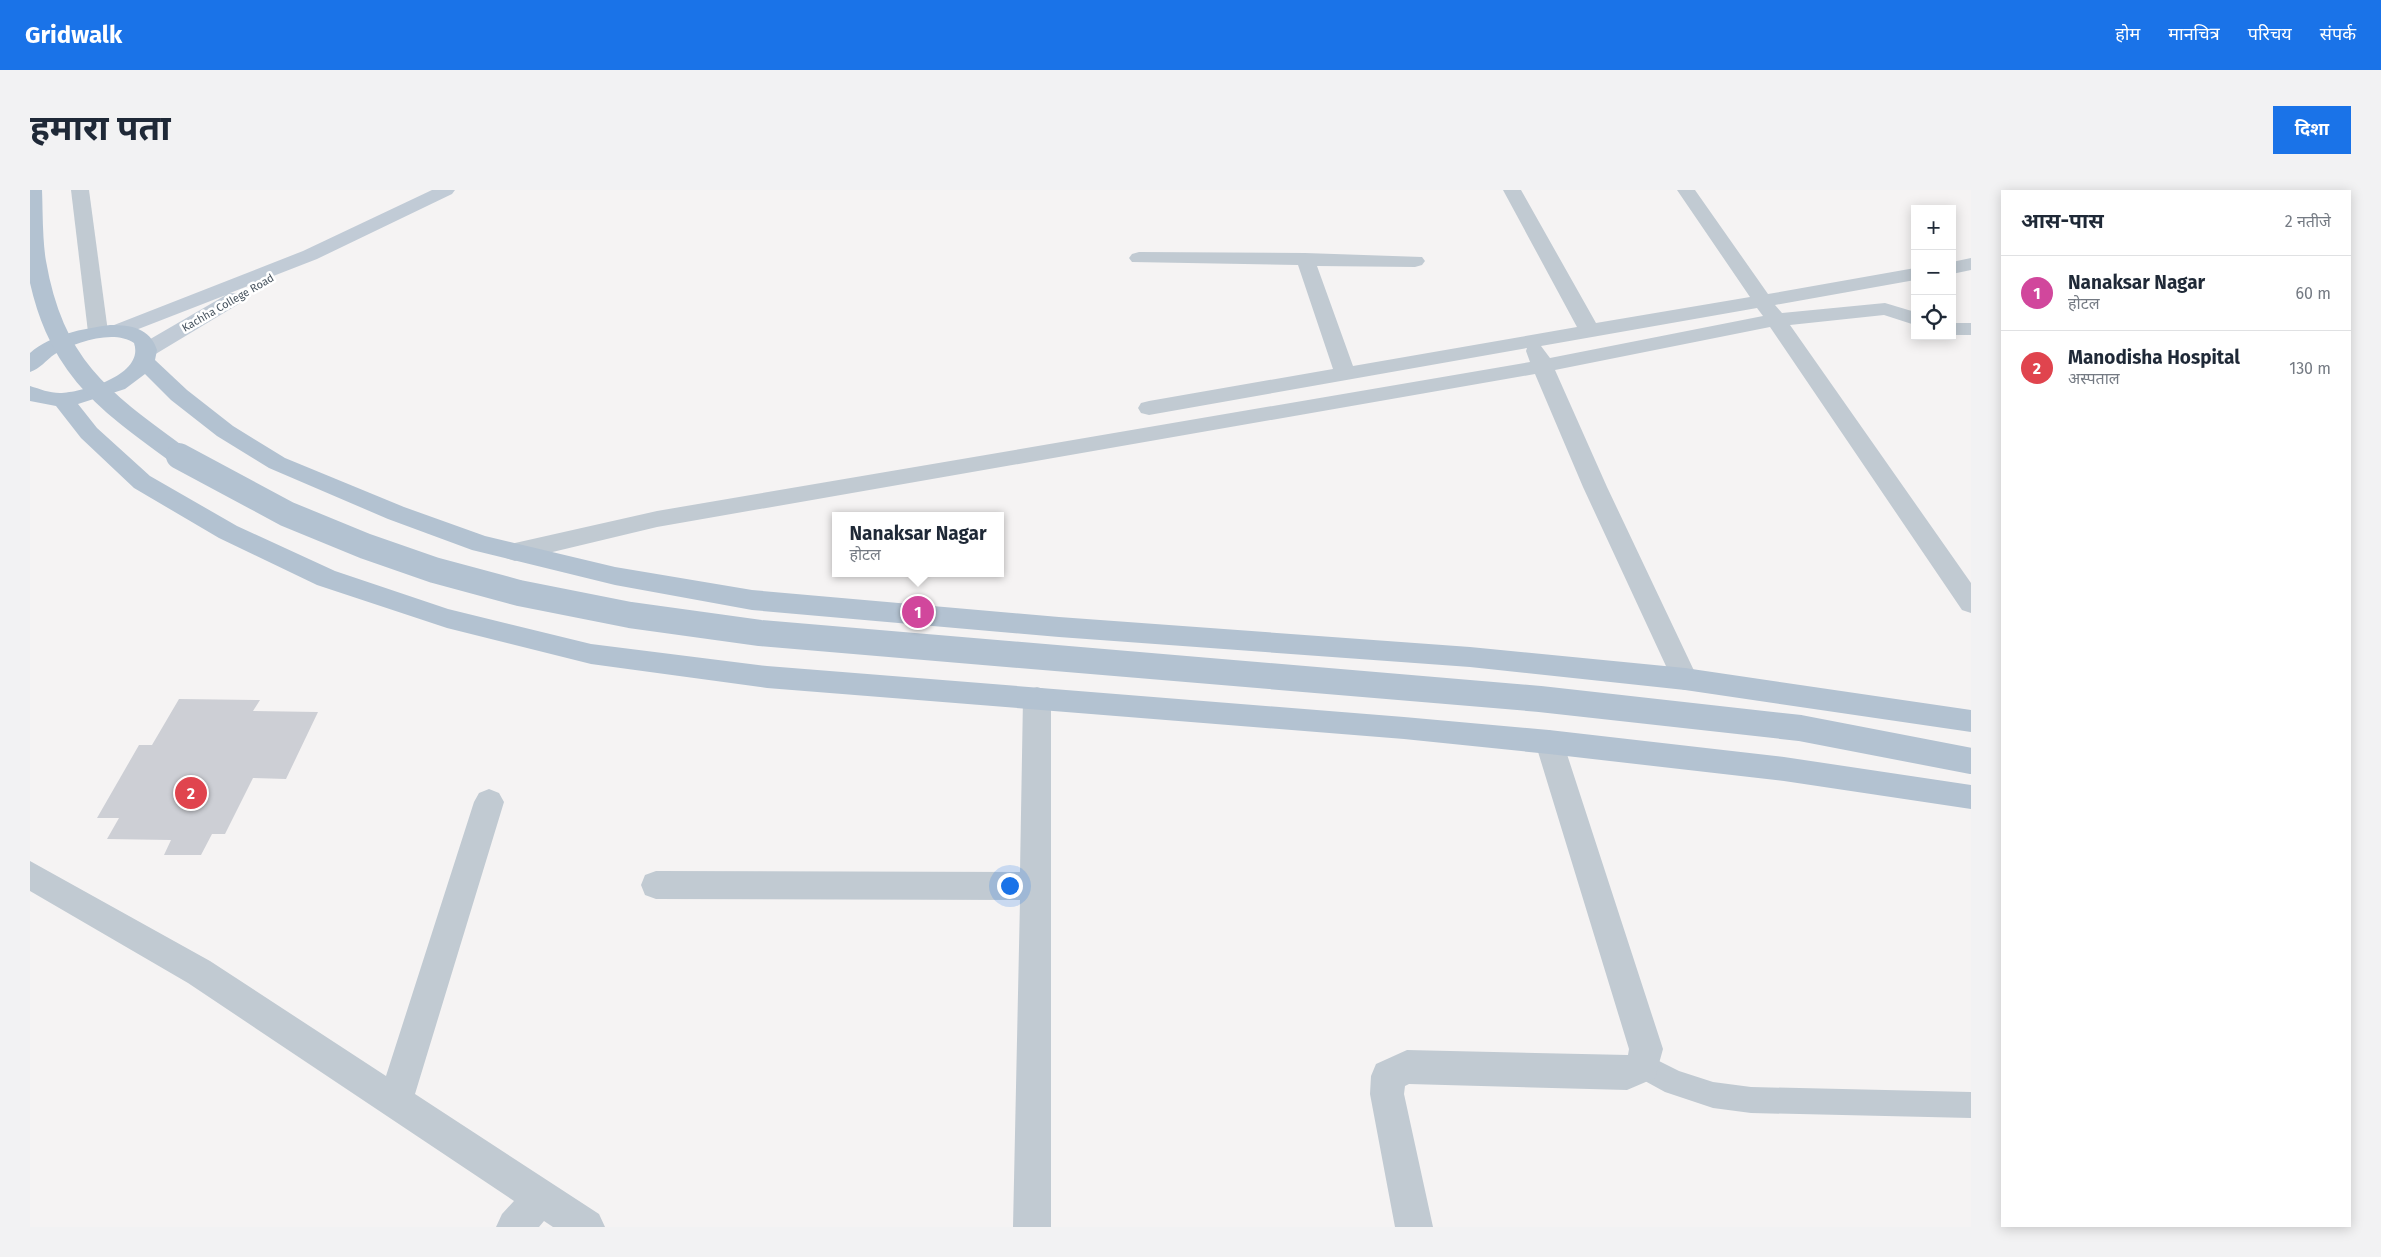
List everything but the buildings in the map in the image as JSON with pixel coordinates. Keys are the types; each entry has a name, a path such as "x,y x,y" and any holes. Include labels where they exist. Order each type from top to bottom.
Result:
{"main road":[{"path":"32,190 36,262 53,325 72,362 94,389 123,415 185,460 288,514 365,546 434,570 519,593 630,615 760,633 1540,699 1800,728 1971,761"},
{"path":"31,359 61,342 107,331 138,337 145,343 145,356 134,372 120,382 81,398 42,400"},
{"path":"145,356 179,395 218,425 277,463 396,513 481,544 615,576 752,600 1059,627 1298,642 1685,679 1971,721"},
{"path":"42,400 89,433 142,482 228,532 326,578 447,618 591,654 767,677 1394,727 1549,742 1784,769 1971,797"}],"street":[{"path":"80,190 107,331 310,255 446,190"},
{"path":"1512,190 1589,330"},
{"path":"1686,190 1971,603"},
{"name":"Kachha College Road","path":"145,356 310,255"},
{"path":"1139,258 1415,261"},
{"path":"1305,259 1345,373"},
{"path":"1956,267 1971,264"},
{"path":"1149,408 1762,299 1911,275"},
{"path":"515,552 572,537 657,519 1544,366 1775,320 1885,309 1911,318"},
{"path":"1956,329 1971,329"},
{"path":"1531,340 1544,366 1595,487 1685,679"},
{"path":"1181,401 1193,427"},
{"path":"1032,1227 1037,698"},
{"path":"1414,1227 1387,1094 1388,1076 1407,1067 1627,1074 1643,1066 1646,1049 1549,742"},
{"path":"396,1100 489,802"},
{"path":"30,875 199,972 396,1100 586,1227"},
{"path":"656,885 1036,886"},
{"path":"515,1227 541,1197"}],"lane":[{"path":"1643,1066 1674,1083 1713,1095 1751,1100 1971,1105"}],"place":[{"name":"Nanaksar Nagar","path":"918,612"},
{"name":"Manodisha Hospital","path":"191,793"}]}
